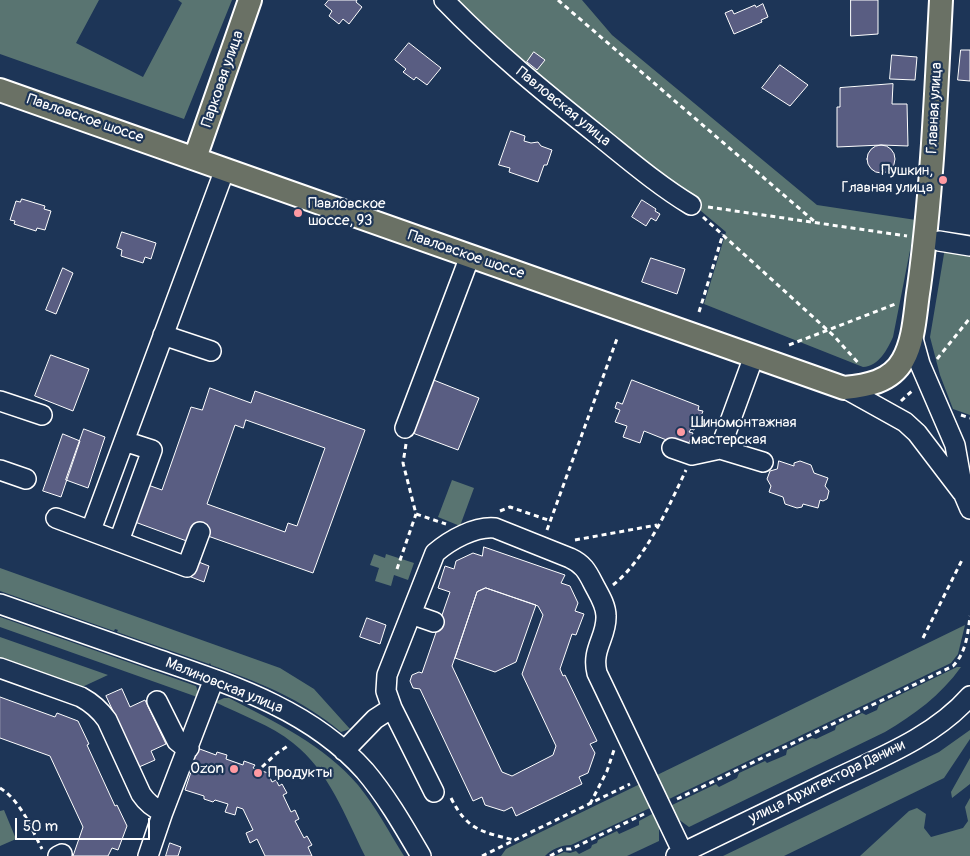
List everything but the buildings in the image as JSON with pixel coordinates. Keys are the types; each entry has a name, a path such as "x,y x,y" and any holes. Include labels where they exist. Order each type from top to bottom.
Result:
{"main road":[{"name":"Парковая улица","path":"195,158 250,0"},
{"name":"Главная улица","path":"912,335 926,239 942,0"},
{"name":"Павловское шоссе","path":"1,92 195,158 844,388 875,383 888,376 903,361 912,335"}],"street":[{"name":"Павловская улица","path":"444,0 492,49 548,96 648,176 672,194 691,204"},
{"path":"91,530 224,169"},
{"path":"939,241 970,246"},
{"path":"405,428 470,256"},
{"path":"163,334 211,351"},
{"path":"912,335 920,364 955,445 967,502"},
{"path":"720,449 754,356"},
{"path":"844,388 891,413 917,433 967,502"},
{"path":"0,400 42,416"},
{"path":"119,541 152,450 124,441"},
{"path":"672,448 692,456 720,449 763,462"},
{"path":"0,470 26,479"},
{"path":"56,518 187,567 200,532"},
{"path":"441,792 392,708 386,692 387,675 435,553 444,546 486,527 495,528 580,562 587,570 604,605 606,617 596,653 597,673 646,774 680,854"},
{"name":"Малиновская улица","path":"0,604 214,679 282,708 323,734 364,770 384,796 421,856"},
{"path":"411,614 434,622"},
{"path":"0,668 91,702 107,720 141,794 155,809 163,812"},
{"path":"148,856 214,679"},
{"name":"улица Архитектора Данини","path":"680,854 925,734 943,722 970,696"},
{"path":"157,701 173,734 182,745 189,748"},
{"path":"344,752 375,719 392,708"}],"path":[{"path":"558,0 815,222"},
{"path":"691,204 913,237"},
{"path":"691,204 827,329 864,370"},
{"path":"699,312 723,234"},
{"path":"788,345 897,303"},
{"path":"932,365 970,318"},
{"path":"548,549 618,336"},
{"path":"895,407 916,386"},
{"path":"396,569 416,514 403,463 405,428"},
{"path":"599,595 619,580 638,559 667,510 692,456"},
{"path":"416,514 457,528 465,536"},
{"path":"548,549 564,542 658,525"},
{"path":"923,638 963,558"},
{"path":"674,800 953,666 961,655 968,633 970,616"},
{"path":"262,767 276,753 288,746"},
{"path":"590,804 604,777 615,748"},
{"path":"482,856 637,781 646,774"},
{"path":"0,788 16,803 55,855"},
{"path":"441,792 468,823 485,832 514,840"},
{"path":"550,856 563,849 571,849 650,812"}],"green space":[{"path":"0,0 99,0 76,43 143,77 182,3 178,0 232,0 184,119 0,54"},
{"path":"448,0 582,0 612,35 817,205 916,220 893,337 882,356 874,364 863,367 704,304 726,232 701,211 696,200 681,194"},
{"path":"945,248 970,252 970,415 953,409 940,375 930,337"},
{"path":"452,480 474,488 460,526 438,517"},
{"path":"374,554 385,558 386,554 414,563 408,580 394,575 391,586 375,581 379,568 370,565"},
{"path":"0,568 280,668 314,689 350,729 341,732 326,720 279,692 210,663 0,591"},
{"path":"0,617 196,686 200,698 0,627"},
{"path":"965,625 958,654 951,663 667,800 655,776"},
{"path":"0,637 108,675 80,688 0,661"},
{"path":"957,667 961,667 945,687 917,711 885,732 689,827 674,816 670,806 716,784 719,787 737,778 739,773 765,761 767,763 786,755 787,750 835,730 836,726 862,713 866,715 877,710 879,705"},
{"path":"229,698 298,736 314,746 345,771 365,793 404,856 365,856 335,795 306,754 275,731 215,702"},
{"path":"970,730 970,739 944,778 784,856 723,856 939,752"},
{"path":"970,758 970,784 952,798 951,792"},
{"path":"640,784 652,807 571,845 557,848 545,856 501,856 506,849"},
{"path":"970,798 970,856 860,856 909,811 917,808 926,814 924,828 931,837 963,828 968,821 965,807"},
{"path":"4,810 16,839 0,846 0,811"},
{"path":"654,813 659,824 659,841 627,856 555,856 564,852 576,851 579,854 591,848 598,840 617,831 619,834 639,825 639,821"}],"place":[{"name":"Пушкин, Главная улица","path":"943,180"},
{"name":"Павловское шоссе, 93","path":"298,213"},
{"name":"Шиномонтажная мастерская","path":"681,432"},
{"name":"Ozon","path":"234,769"},
{"name":"Продукты","path":"258,773"}]}
